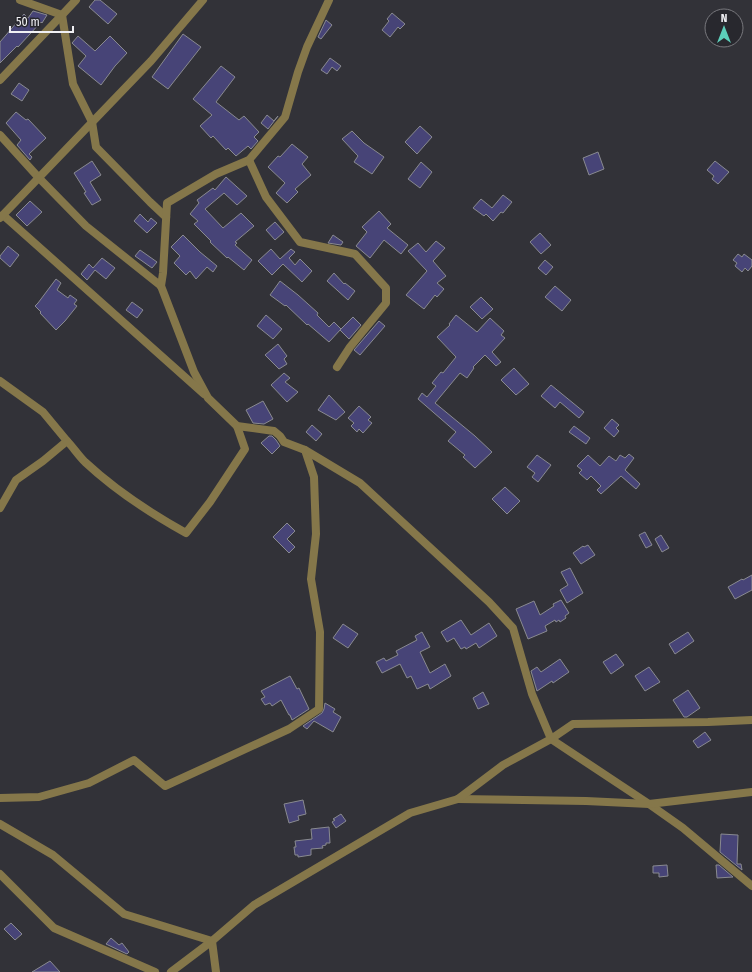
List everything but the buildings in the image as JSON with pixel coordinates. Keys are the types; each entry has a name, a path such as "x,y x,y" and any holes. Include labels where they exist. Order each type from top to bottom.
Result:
{"street":[{"path":"20,0 62,15"},
{"path":"0,80 76,0"},
{"path":"0,381 43,412 85,461 118,490 166,522 186,533 210,502 245,449 237,426 208,398 2,216 151,61 204,0"},
{"path":"208,398 194,372 161,286 167,203 216,174 248,160 285,116 307,47 329,0"},
{"path":"62,15 73,84 92,122 96,147 166,217"},
{"path":"0,135 86,226 161,286"},
{"path":"248,160 266,197 300,242 355,254 386,288 386,303 350,347 337,367"},
{"path":"237,426 274,431 284,442 305,450 360,483 489,602 513,628 532,694 551,739 683,828 752,886"},
{"path":"0,508 16,480 67,440"},
{"path":"0,798 39,797 89,783 134,760 165,786 289,729 319,709 320,632 311,579 316,534 314,477 305,450"},
{"path":"458,799 503,765 551,739 573,724 752,720"},
{"path":"171,972 212,941 254,905 410,813 458,799 586,801 649,804 752,792"},
{"path":"0,824 53,855 124,914 212,941"},
{"path":"0,874 54,928 155,972"},
{"path":"212,941 216,972"}]}
